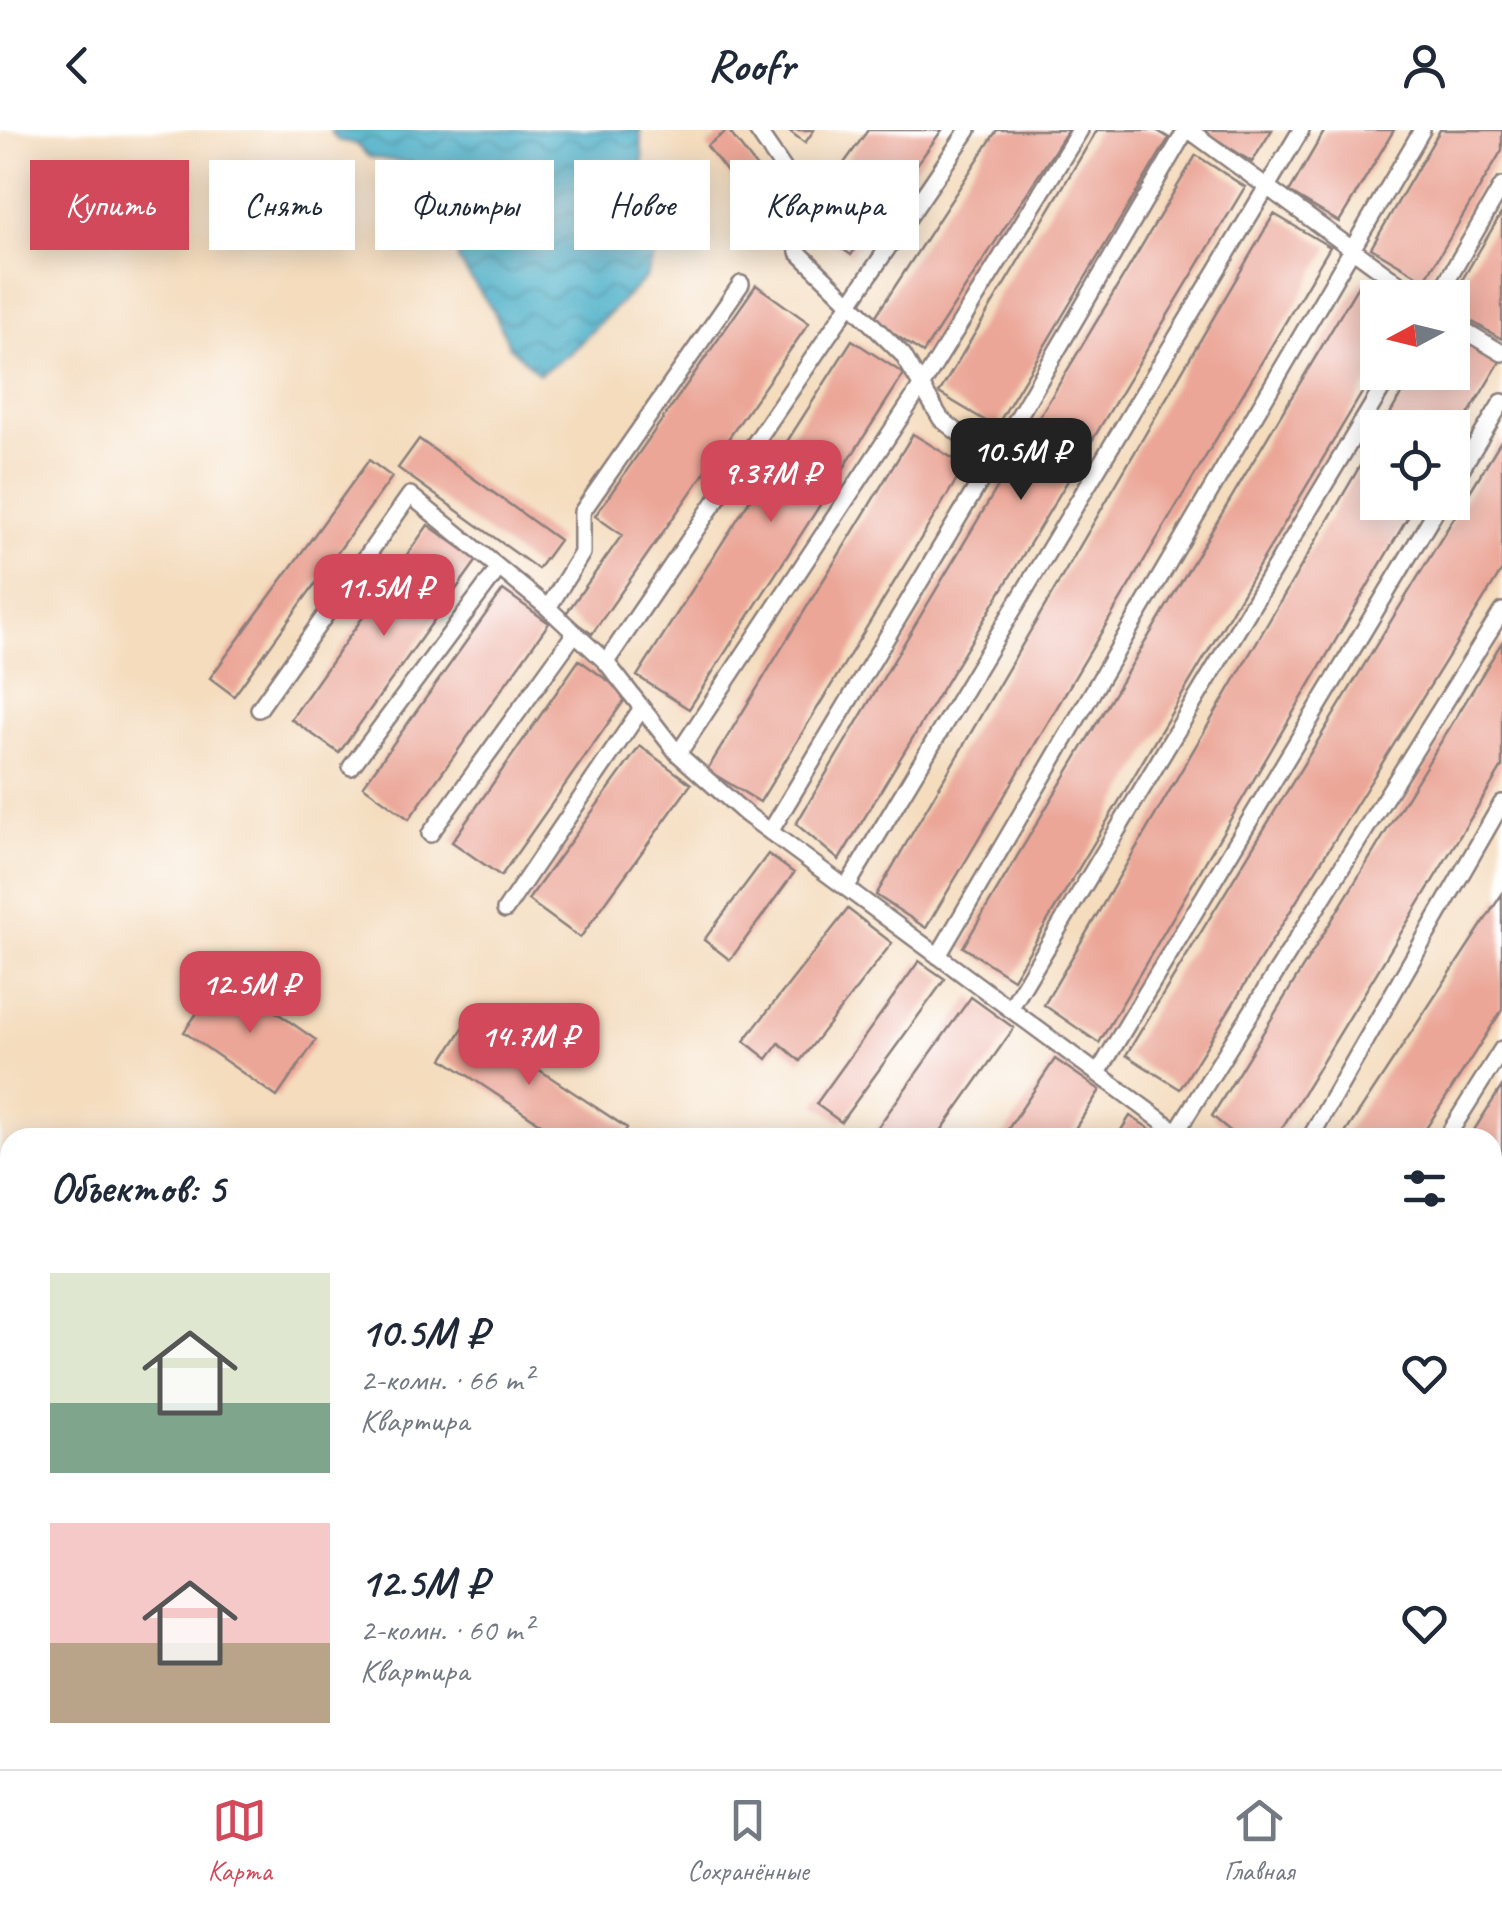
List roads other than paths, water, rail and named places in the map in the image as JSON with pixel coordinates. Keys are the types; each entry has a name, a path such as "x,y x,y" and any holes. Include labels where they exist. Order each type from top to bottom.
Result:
{"lane":[{"path":"757,130 783,168 798,252 903,356 941,419 993,460"},
{"path":"606,662 968,130"},
{"path":"678,754 922,385 1080,130"},
{"path":"770,832 1187,130 1268,184 1396,280"},
{"path":"846,888 1301,130"},
{"path":"938,956 1422,130"},
{"path":"1447,280 1502,186"},
{"path":"548,608 582,553 582,512 741,284"},
{"path":"1470,333 1502,353"},
{"path":"1010,1009 1381,390"},
{"path":"1470,454 1502,402"},
{"path":"259,708 410,495 548,608 606,662 678,754 770,832 1173,1128"},
{"path":"1098,1074 1431,520"},
{"path":"351,767 500,568"},
{"path":"1185,1128 1502,610"},
{"path":"430,834 576,634"},
{"path":"505,910 642,708"},
{"path":"1316,1128 1502,803"},
{"path":"1452,1128 1502,1049"}],"water":[{"path":"330,130 640,130 643,160 574,160 574,250 657,250 646,277 570,353 539,374 510,347 493,310 459,262 457,250 554,250 554,160 389,160 369,157 356,144 337,140"}]}
